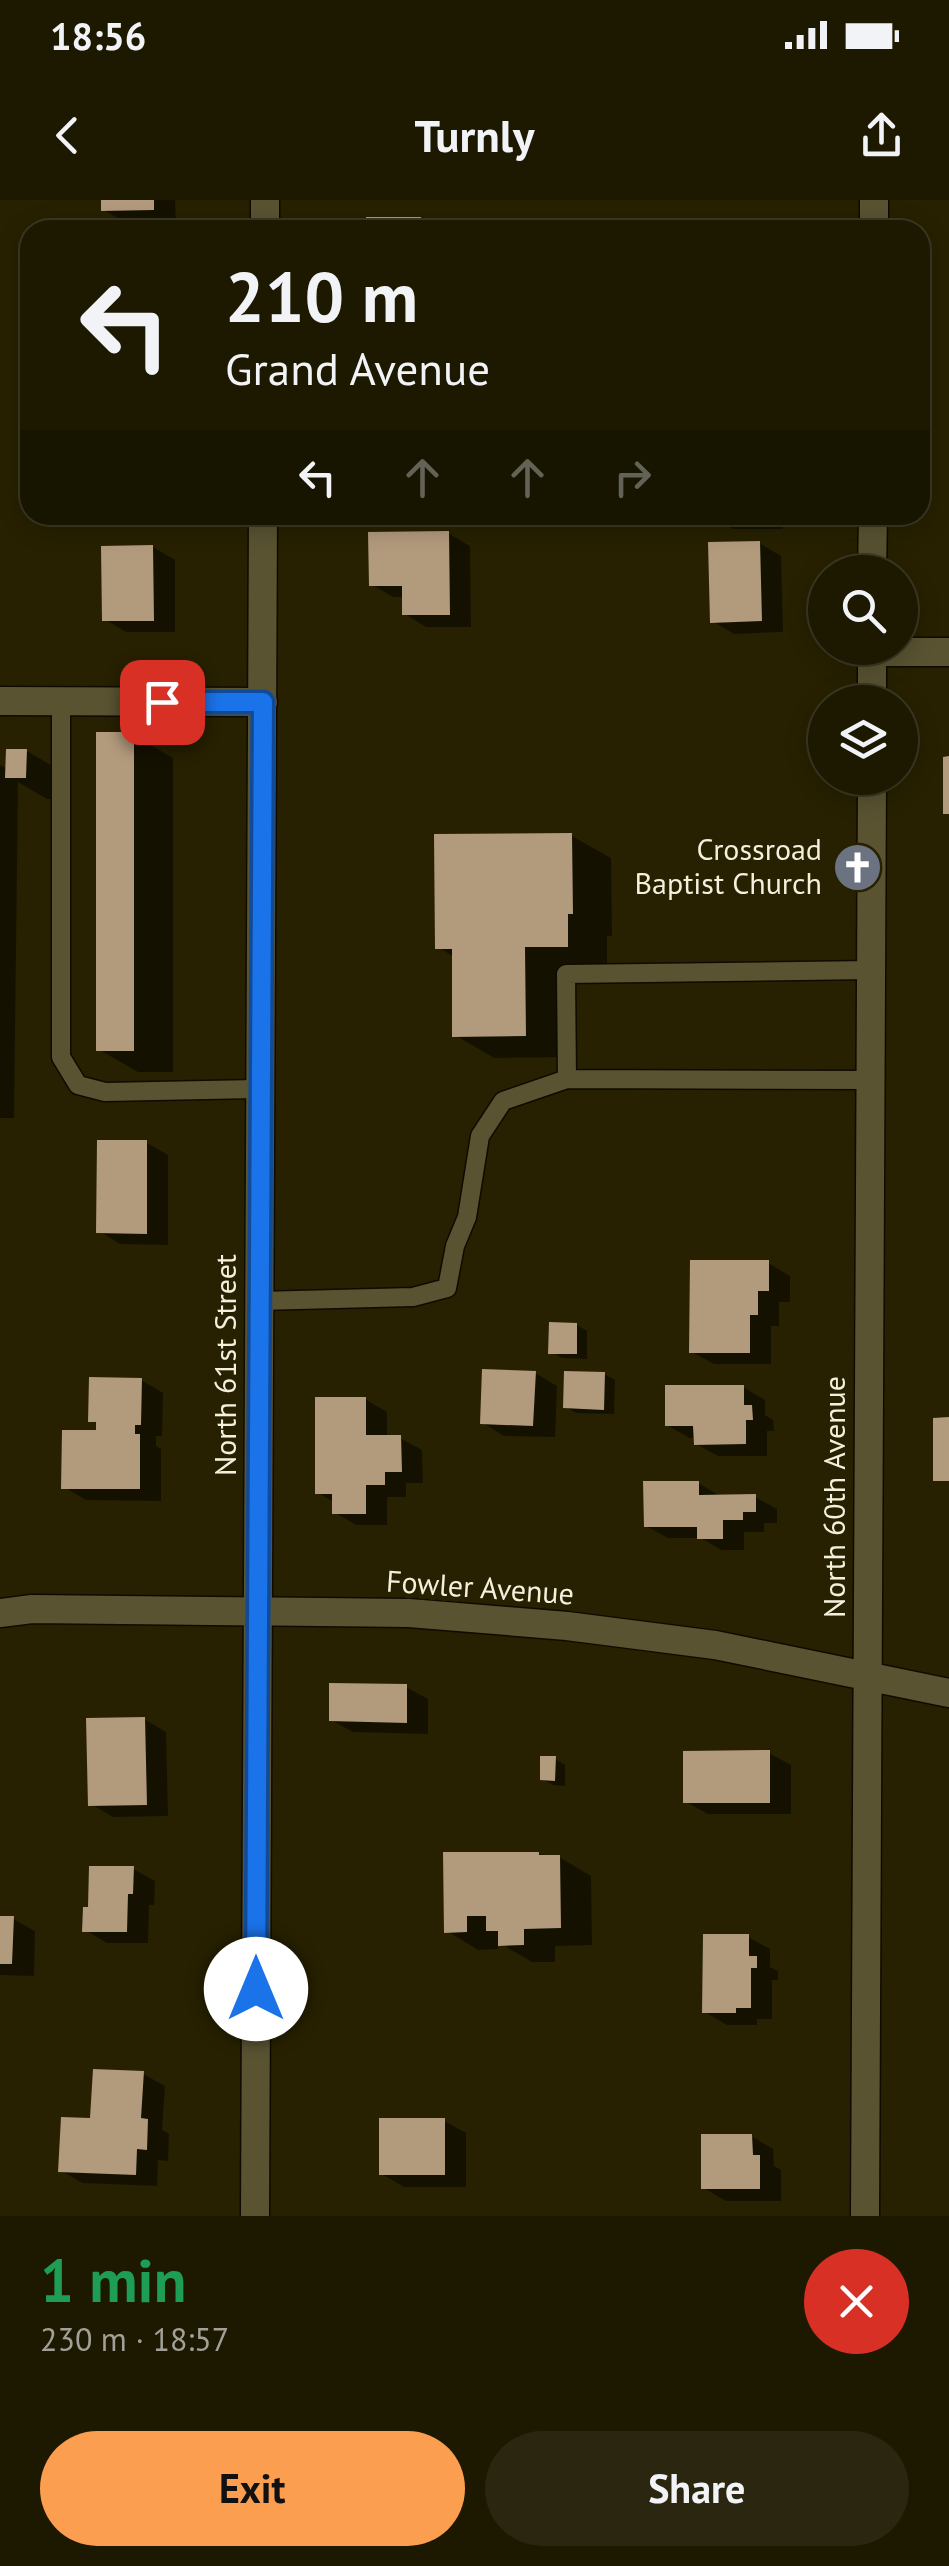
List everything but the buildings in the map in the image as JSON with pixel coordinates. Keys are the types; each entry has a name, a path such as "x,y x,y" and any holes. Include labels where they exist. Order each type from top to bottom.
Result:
{"street":[{"name":"North 61st Street","path":"255,2216 264,525"},
{"path":"872,555 873,525"},
{"path":"918,651 949,652"},
{"path":"0,701 263,702"},
{"name":"North 60th Avenue","path":"864,2216 872,795"},
{"name":"Fowler Avenue","path":"0,1612 32,1609 409,1613 567,1626 714,1645 949,1694"}],"lane":[{"path":"61,702 61,1057 78,1085 105,1092 260,1089"},
{"path":"567,1079 566,974 871,970"},
{"path":"259,1301 413,1297 447,1288 455,1246 468,1217 480,1136 503,1101 567,1079 870,1080"}],"place":[{"name":"Crossroad Baptist Church","path":"857,867"}],"route":[{"path":"162,702 263,702 256,1989"}]}
